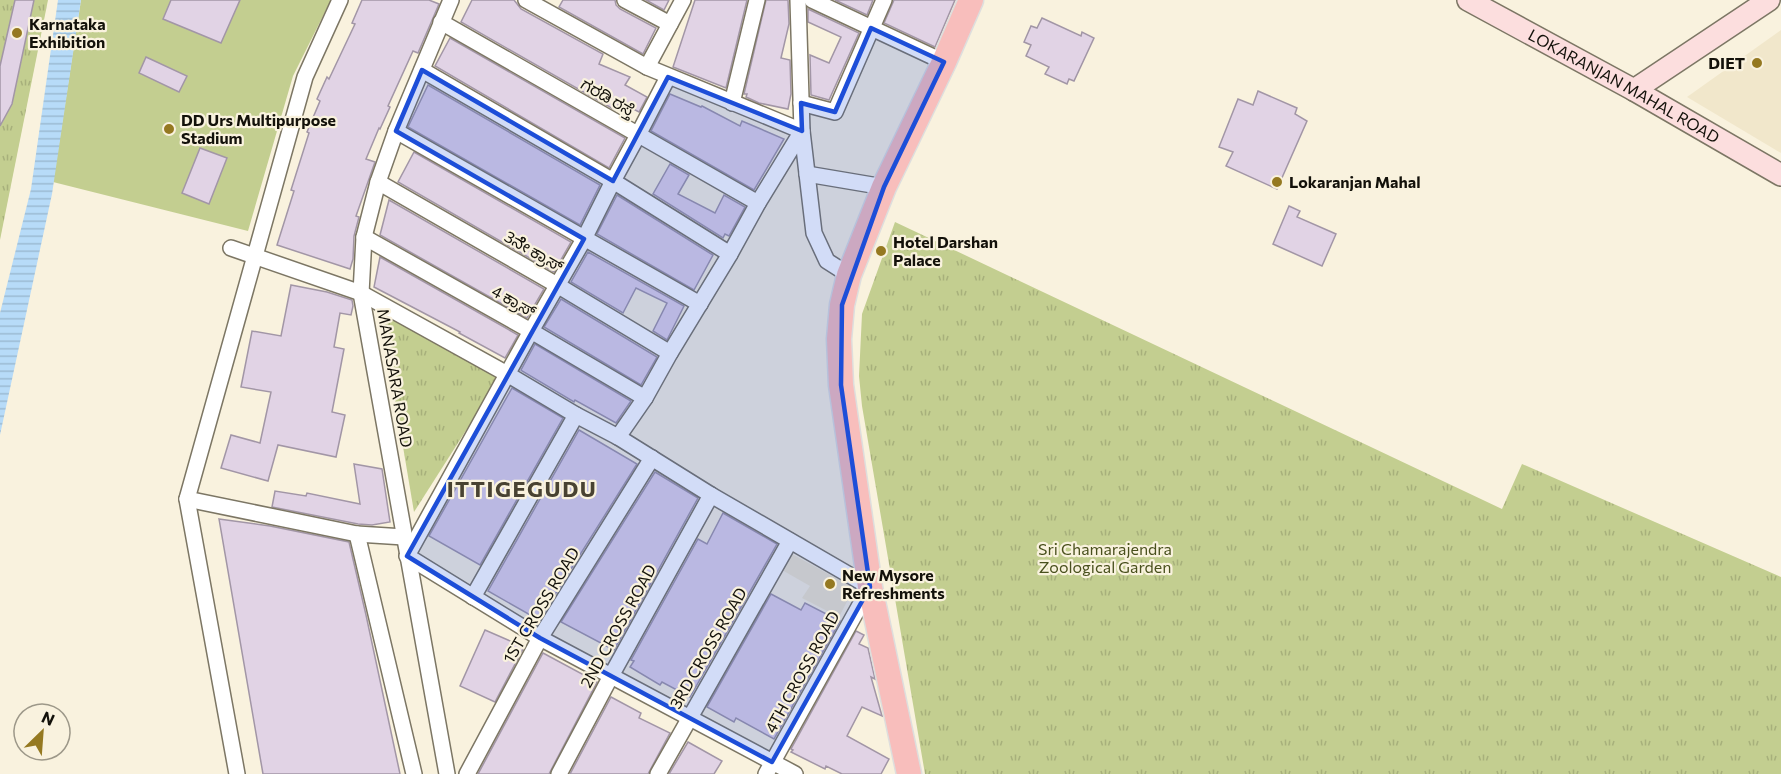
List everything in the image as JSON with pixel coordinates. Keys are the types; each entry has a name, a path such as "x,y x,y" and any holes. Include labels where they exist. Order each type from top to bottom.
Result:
{"main road":[{"path":"909,774 870,587 841,385 842,304 849,275 884,187 971,0"},
{"name":"LOKARANJAN MAHAL ROAD","path":"1468,0 1634,90 1781,174"},
{"path":"1634,90 1769,0"}],"street":[{"path":"237,774 187,499 305,77 340,0"},
{"name":"MANASARA ROAD","path":"447,774 361,293 364,237 378,182 396,131 451,0"},
{"path":"526,0 647,67 802,131"},
{"path":"625,0 670,24"},
{"path":"647,67 683,0"},
{"path":"732,103 757,0"},
{"path":"798,0 802,131 814,233 827,261 849,275"},
{"path":"812,0 944,62"},
{"path":"801,103 835,112 884,0"},
{"name":"ಗರಡಿ ರಸ್ತೆ","path":"441,22 758,203"},
{"path":"422,70 613,180 730,254"},
{"path":"668,76 584,239 407,556 540,638 689,718 769,768 795,774"},
{"path":"396,131 699,304"},
{"path":"618,437 645,398 802,131"},
{"path":"807,174 884,187"},
{"name":"3ನೆೇ ಕ್ರಾಸ್","path":"378,182 670,353"},
{"name":"4 ಕ್ರಾಸ್","path":"364,237 645,398"},
{"path":"231,248 361,293 618,437 711,495 870,587"},
{"path":"473,597 576,415"},
{"name":"1ST CROSS ROAD","path":"467,774 540,638 652,458"},
{"name":"2ND CROSS ROAD","path":"559,774 711,495"},
{"path":"187,499 357,534 404,537"},
{"path":"357,534 414,774"},
{"name":"3RD CROSS ROAD","path":"658,774 790,541"},
{"name":"4TH CROSS ROAD","path":"769,768 870,587"}],"highlighted area":[{"path":"871,28 944,62 884,187 842,305 841,385 870,587 772,762 540,638 407,556 584,239 396,131 422,70 613,181 668,77 802,131 801,103 835,112"}],"shaded area":[{"name":"DIET","path":"1781,30 1781,153 1687,97"},
{"path":"792,554 854,588 839,617 802,598 810,586 782,570"}],"green space":[{"path":"0,0 48,0 0,240"},
{"name":"DD Urs Multipurpose Stadium","path":"81,0 331,0 293,76 248,231 53,182"},
{"name":"Sri Chamarajendra Zoological Garden","path":"895,222 1502,509 1522,464 1781,577 1781,774 925,774 862,406 859,376 862,314"},
{"path":"380,310 500,377 414,512"}],"water":[{"path":"58,0 81,0 52,194 0,435 0,313 31,189"}],"building":[{"name":"Karnataka Exhibition","path":"15,0 34,0 12,104 0,126 0,66"},
{"path":"171,0 240,0 221,43 163,19"},
{"path":"362,0 429,0 439,4 418,53 413,51 366,159 375,162 356,216 359,217 350,269 277,245 294,191 291,190 309,133 307,132 320,101 317,99 355,24 352,23"},
{"path":"472,0 514,0 521,9 603,54 599,64 630,77 625,85 647,97 639,112 620,102 615,110 461,22"},
{"path":"563,0 615,0 620,9 656,28 643,54 559,7"},
{"path":"646,0 669,0 664,10"},
{"path":"695,0 747,0 726,88 673,67"},
{"path":"766,0 788,0 789,24 781,58 790,60 791,94 788,109 759,103 744,94"},
{"path":"835,0 873,0 867,15"},
{"path":"894,0 955,0 935,47 884,23"},
{"path":"808,9 859,33 829,100 811,95 810,55 829,63 841,37 808,22"},
{"path":"1042,18 1081,36 1082,32 1094,38 1074,81 1069,79 1067,84 1045,74 1049,67 1026,56 1031,45 1024,42 1031,26 1037,28"},
{"path":"450,38 625,138 609,168 435,66"},
{"path":"146,57 187,76 179,92 139,73"},
{"path":"428,85 600,185 580,225 408,127"},
{"path":"1258,91 1297,108 1295,114 1307,121 1277,189 1226,166 1233,152 1219,147 1238,99 1253,105"},
{"path":"670,94 702,106 740,126 742,121 784,139 754,190 651,131"},
{"path":"200,148 227,158 209,204 182,193"},
{"path":"414,152 571,242 554,272 398,182"},
{"path":"670,164 689,175 678,194 715,213 724,195 745,207 729,236 725,234 723,238 653,194"},
{"path":"617,195 713,255 694,290 597,234"},
{"path":"389,200 544,289 527,318 380,235"},
{"path":"1289,206 1300,211 1297,217 1336,234 1322,266 1273,244"},
{"path":"588,252 684,306 667,340 653,331 667,303 636,288 623,313 571,282"},
{"path":"380,257 518,335 505,358 374,287"},
{"path":"291,285 352,300 351,315 340,313 334,347 344,349 332,412 345,415 336,457 278,445 268,481 221,468 231,435 260,443 271,392 241,387 252,331 281,336"},
{"path":"561,299 657,357 641,385 544,327"},
{"path":"535,344 631,401 616,423 575,400 574,402 522,371"},
{"path":"512,388 563,418 480,565 429,536"},
{"path":"579,430 637,464 539,620 488,591"},
{"path":"354,464 382,469 390,522 372,525 358,524 272,507 275,491 306,496 307,493 360,504"},
{"path":"655,472 698,498 614,650 561,622"},
{"path":"723,513 777,544 690,697 662,682 660,685 630,667 634,661 631,660 698,539 707,544"},
{"path":"219,519 270,526 349,542 400,774 263,774"},
{"path":"771,594 801,610 805,603 840,621 774,739 736,718 734,722 707,707"},
{"path":"485,630 524,647 495,702 460,686"},
{"path":"856,631 864,635 859,644 868,648 875,679 871,677 882,716 862,707 847,736 889,759 881,774 842,774 826,766 825,769 791,752"},
{"path":"543,653 597,682 549,774 478,774"},
{"path":"611,697 641,713 639,718 670,733 648,774 570,774"},
{"path":"688,742 722,761 714,774 669,774"}],"place":[{"name":"Karnataka Exhibition","path":"17,33"},
{"name":"DIET","path":"1757,63"},
{"name":"DD Urs Multipurpose Stadium","path":"169,129"},
{"name":"Lokaranjan Mahal","path":"1277,182"},
{"name":"Hotel Darshan Palace","path":"881,251"},
{"name":"New Mysore Refreshments","path":"830,584"}],"district":[{"name":"ITTIGEGUDU","path":"522,489"}]}
